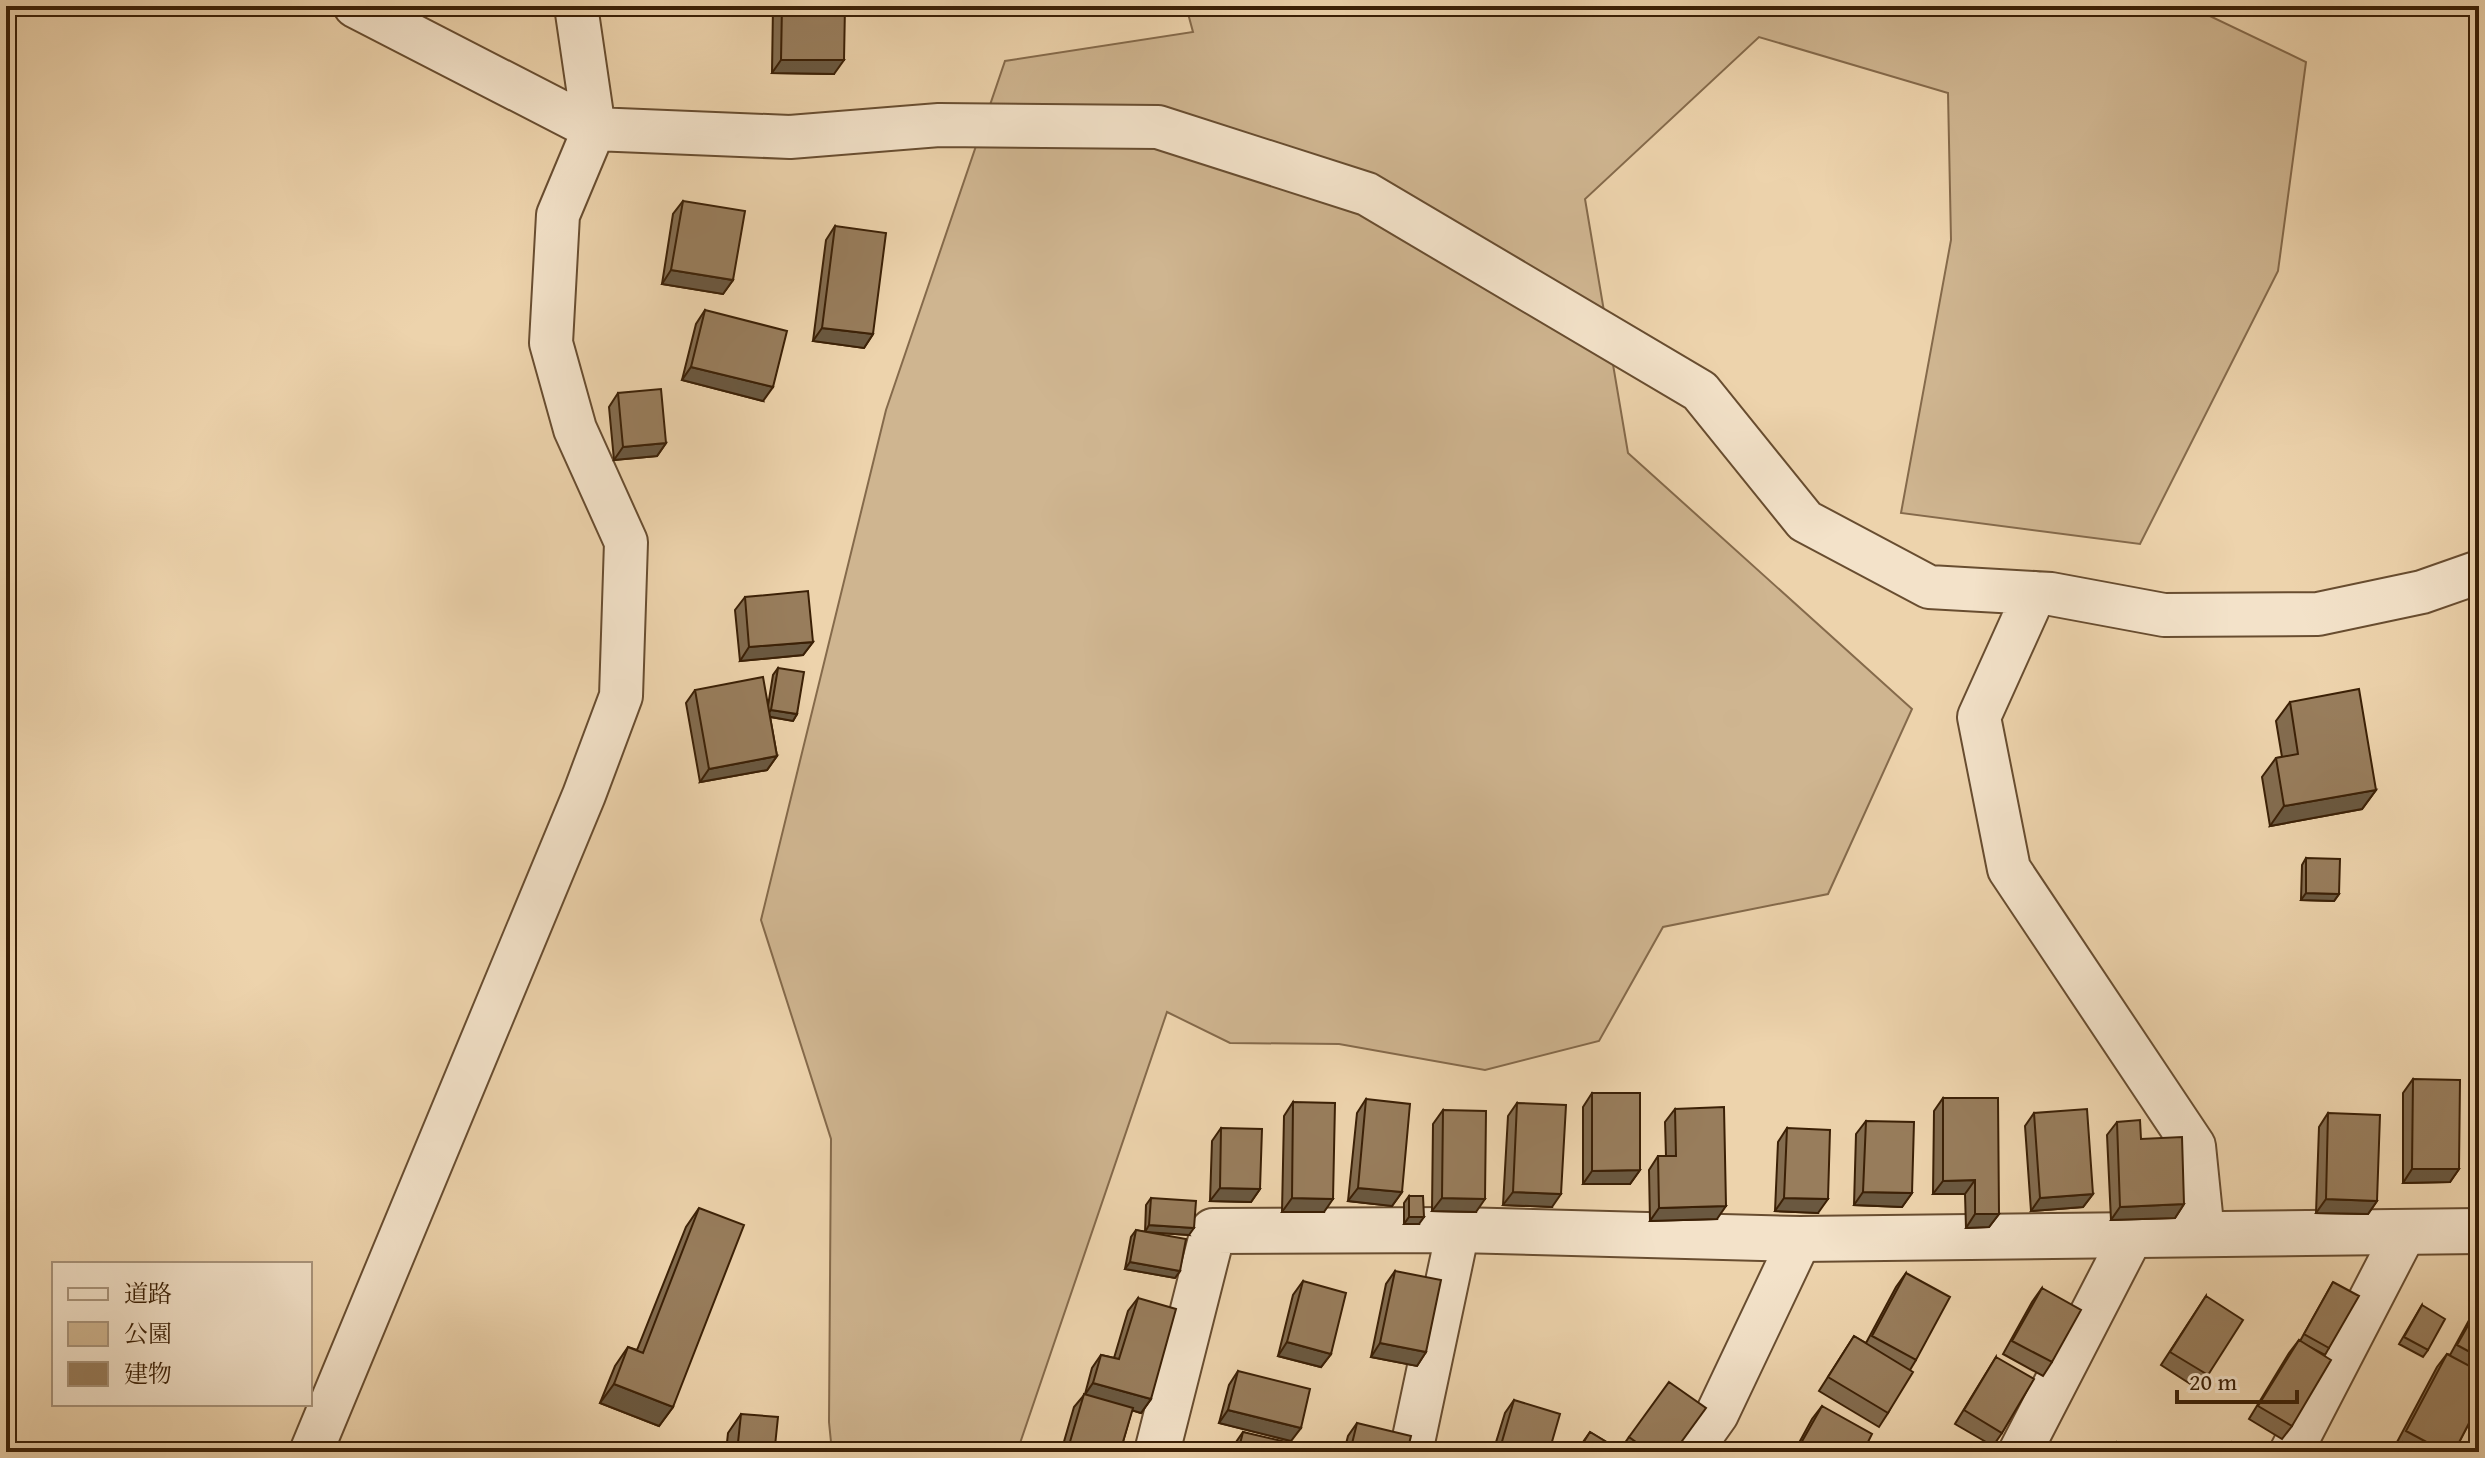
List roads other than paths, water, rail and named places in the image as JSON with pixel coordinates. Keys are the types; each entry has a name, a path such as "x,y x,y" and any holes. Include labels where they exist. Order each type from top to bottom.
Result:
{"street":[{"path":"355,6 594,129 790,137 939,125 1158,127 1367,194 1700,391 1805,521 1929,587 2035,593 2164,615 2318,614 2422,592 2479,572"},
{"path":"311,1452 584,795 621,696 626,542 575,429 551,343 558,215 594,129 576,6"},
{"path":"2035,593 1979,717 2009,869 2194,1146 2203,1234"},
{"path":"1411,1452 1458,1230"},
{"path":"1157,1452 1213,1231 1458,1230 1800,1239 2479,1231"},
{"path":"2291,1452 2405,1232"},
{"path":"2020,1452 2132,1235"},
{"path":"1690,1452 1717,1414 1800,1239"}]}
